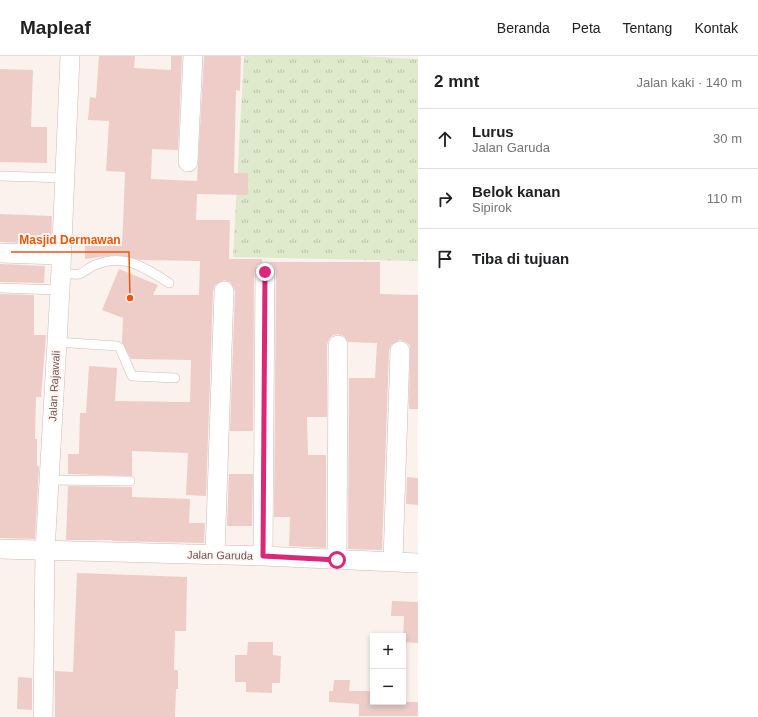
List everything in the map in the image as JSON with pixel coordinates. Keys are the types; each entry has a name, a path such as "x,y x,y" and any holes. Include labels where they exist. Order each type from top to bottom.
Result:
{"street":[{"name":"Jalan Rajawali","path":"43,717 45,551 50,480 70,56"},
{"path":"188,162 194,56"},
{"path":"0,253 60,273"},
{"path":"263,556 265,272"},
{"path":"215,555 224,292"},
{"path":"337,560 338,345"},
{"path":"393,561 400,351"},
{"name":"Jalan Garuda","path":"0,549 263,556 418,563"}],"lane":[{"path":"0,176 64,178"},
{"path":"0,288 60,273 79,274 93,266 107,261 130,261 169,283"},
{"path":"56,342 117,346 120,348 132,376 175,378"},
{"path":"50,480 130,480"}],"green space":[{"path":"244,56 358,56 418,59 418,261 233,257"}],"building":[{"path":"99,56 135,56 134,68 171,70 171,56 182,56 178,150 152,149 151,179 197,181 204,56 241,56 240,91 236,90 234,173 248,173 248,195 197,194 196,220 230,220 229,259 262,259 262,262 256,266 254,272 253,431 230,431 235,291 230,282 224,280 215,285 213,291 206,496 186,495 188,453 132,451 132,476 68,474 68,454 79,454 80,413 86,413 89,366 117,368 115,401 190,402 191,360 131,359 122,342 123,318 102,310 119,269 158,285 153,295 199,295 200,261 141,260 116,255 85,259 85,242 122,242 125,172 106,171 109,121 88,120 90,97 96,98"},
{"path":"0,69 33,70 31,127 47,127 47,163 0,162"},
{"path":"0,214 52,216 51,244 0,242"},
{"path":"269,262 380,262 380,294 418,295 418,409 409,409 410,346 406,342 400,340 391,345 389,351 382,550 348,549 349,378 375,378 377,343 348,342 344,336 338,334 333,335 329,339 327,345 327,417 307,417 308,455 326,455 326,548 289,546 290,517 274,517 276,272 274,266"},
{"path":"0,264 45,266 44,283 0,282"},
{"path":"0,294 34,295 34,335 46,335 41,397 36,397 35,439 37,439 37,466 39,466 35,539 0,538"},
{"path":"229,474 253,474 252,526 227,526"},
{"path":"407,477 418,478 418,505 406,504"},
{"path":"68,486 132,487 132,497 190,499 189,523 205,523 204,543 66,540"},
{"path":"77,573 187,577 186,631 175,631 174,670 178,670 178,689 176,689 175,717 55,717 55,671 73,672"},
{"path":"392,601 418,602 418,643 406,642 406,633 403,633 404,616 391,616"},
{"path":"248,642 273,642 273,655 281,656 280,683 272,683 272,693 246,692 246,682 235,682 235,655 247,655"},
{"path":"18,677 32,678 32,710 17,709"},
{"path":"334,680 350,680 349,691 370,691 370,705 406,705 406,702 418,702 418,716 359,716 359,704 329,702 329,691 333,691"}],"place":[{"name":"Masjid Dermawan","path":"130,298"}],"route":[{"path":"265,272 263,556 337,560"}]}
